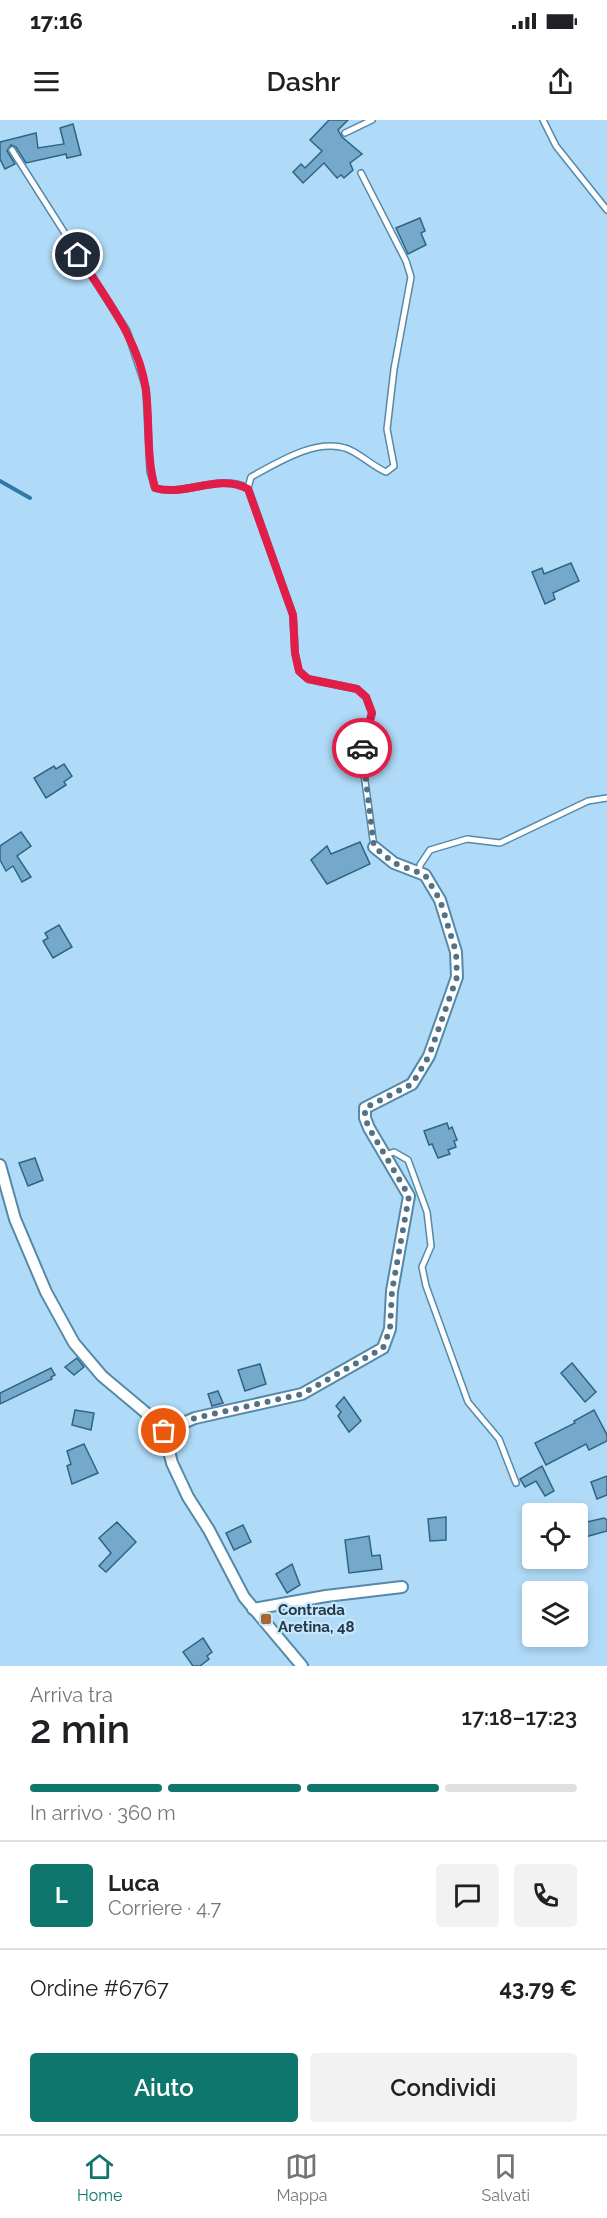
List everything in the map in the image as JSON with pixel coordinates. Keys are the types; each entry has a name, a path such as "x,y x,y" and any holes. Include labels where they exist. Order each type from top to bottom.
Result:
{"street":[{"path":"164,1431 195,1418 302,1394 383,1348 390,1329 392,1291 409,1196 369,1128 365,1118 365,1108 412,1084 429,1056 457,977 456,952 440,900 425,875 394,863 374,847"},
{"path":"0,1165 15,1219 46,1292 74,1343 102,1376 164,1431 172,1463 188,1497 253,1609 302,1666"},
{"path":"253,1609 326,1596 402,1587"}],"lane":[{"path":"345,133 372,120"},
{"path":"543,120 556,146 607,210"},
{"path":"12,150 128,332 146,388 150,471 155,488 167,491 214,483 239,484 248,489"},
{"path":"361,173 406,261 411,277 394,369 387,429 394,466 386,472 371,466 346,448 326,446 288,457 251,477 248,489 293,615 295,653 299,671 308,679 357,689 366,697 372,713 361,752 374,847"},
{"path":"419,873 420,865 429,850 467,839 500,843 588,801 607,798"},
{"path":"385,1155 394,1152 408,1160 428,1212 431,1246 422,1268 426,1286 468,1402 499,1439 516,1483"}],"building":[{"path":"329,120 348,120 338,130 342,137 362,154 350,163 353,170 344,178 341,175 337,178 324,163 303,183 293,172 301,164 305,168 322,151 310,140"},
{"path":"73,124 81,155 67,158 66,154 26,163 16,147 11,145 7,151 15,164 5,169 0,159 0,142 36,133 38,148 64,144 60,128"},
{"path":"420,218 425,231 421,233 426,245 408,254 396,228"},
{"path":"571,563 579,581 553,593 555,599 545,604 532,572 542,568 544,574"},
{"path":"64,764 72,776 64,782 66,785 46,798 34,778 54,766 56,769"},
{"path":"21,832 31,846 17,856 31,877 22,882 13,866 6,871 0,860 0,846"},
{"path":"360,842 370,864 327,884 311,860 327,846 331,854"},
{"path":"59,925 72,947 53,958 43,941 48,938 45,933"},
{"path":"447,1123 449,1129 452,1127 457,1140 454,1141 456,1147 448,1150 450,1154 438,1158 432,1144 429,1145 424,1131"},
{"path":"35,1158 43,1180 28,1186 19,1163"},
{"path":"77,1358 84,1367 74,1375 65,1367"},
{"path":"572,1363 596,1392 585,1402 561,1373"},
{"path":"260,1364 266,1384 245,1391 238,1370"},
{"path":"51,1368 55,1375 51,1377 52,1379 0,1404 0,1393"},
{"path":"218,1391 223,1403 212,1406 208,1394"},
{"path":"344,1397 361,1421 349,1432 338,1416 341,1412 336,1406"},
{"path":"75,1410 94,1413 91,1430 72,1425"},
{"path":"594,1410 607,1435 607,1441 589,1450 586,1444 546,1465 535,1443 575,1423 574,1421"},
{"path":"84,1444 98,1473 72,1484 67,1466 71,1464 67,1451"},
{"path":"542,1466 554,1491 545,1496 536,1481 525,1487 520,1479"},
{"path":"607,1476 607,1495 597,1499 591,1482"},
{"path":"446,1517 446,1540 430,1541 428,1519"},
{"path":"604,1518 607,1520 607,1531 588,1536 588,1522"},
{"path":"117,1522 136,1542 106,1572 99,1566 111,1553 99,1538"},
{"path":"243,1525 251,1542 234,1550 226,1533"},
{"path":"369,1536 372,1556 380,1555 382,1569 349,1573 345,1540"},
{"path":"292,1564 300,1585 287,1593 276,1574"},
{"path":"203,1638 212,1652 207,1656 209,1659 200,1666 193,1666 183,1652"}],"waterway":[{"path":"0,481 30,498"}],"way so far":[{"path":"164,1431 195,1418 302,1394 383,1348 390,1329 398,1247 409,1196 369,1128 365,1118 365,1108 412,1084 429,1056 457,977 456,952 440,900 425,875 394,863 374,847 362,748"}],"place":[{"name":"Contrada Aretina, 48","path":"266,1619"}],"route":[{"path":"78,255 128,332 146,388 150,471 155,488 167,491 214,483 239,484 248,489 293,615 295,653 299,671 308,679 357,689 366,697 372,713 362,748"}]}
